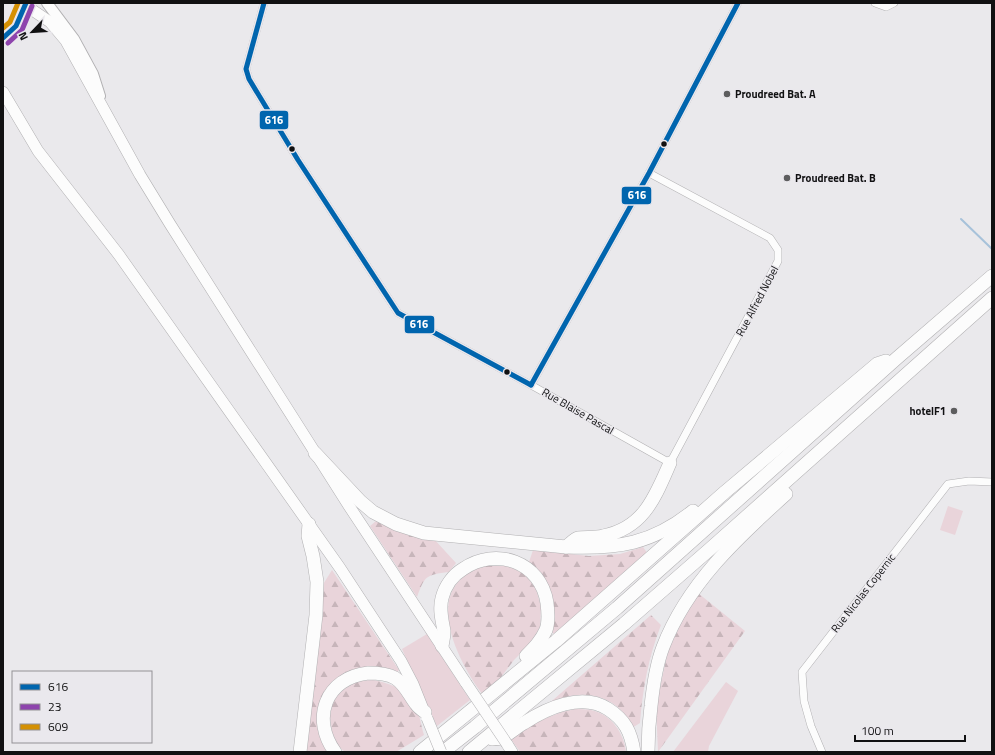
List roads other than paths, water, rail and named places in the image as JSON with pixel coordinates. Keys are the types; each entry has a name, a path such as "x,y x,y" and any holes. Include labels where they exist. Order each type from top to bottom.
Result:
{"highway":[{"path":"442,752 480,723 616,608 897,358 992,276"},
{"path":"470,752 624,624 855,421 992,298"},
{"path":"418,752 556,641 725,492 877,364 897,358"},
{"path":"649,751 653,686 663,647 681,610 703,577 725,552 851,435 855,421"},
{"path":"315,453 360,501 373,512 396,524 424,533 566,547 587,548 617,546 646,539 667,529 708,499 725,492"},
{"path":"566,547 577,538 603,536 617,533 638,519 654,500 670,464"},
{"path":"300,752 316,614 317,582 308,536 309,524"},
{"path":"442,646 444,633 441,616 442,598 448,584 456,573 471,563 489,558 509,560 524,566 537,577 546,594 548,613 546,629 538,644 520,662 518,672"},
{"path":"335,752 326,736 323,716 327,698 340,683 357,674 374,673 394,678 404,687 426,715"},
{"path":"486,739 501,738 548,709 562,704 586,701 604,706 618,715 629,733 634,752"}],"main road":[{"path":"47,3 74,39 93,74 105,110"},
{"path":"3,38 16,26 26,4 50,22 66,40 144,181 349,506 510,748"},
{"path":"3,94 38,151 119,255 340,568 401,661 413,684 442,752"}],"street":[{"name":"Rue Blaise Pascal","path":"264,3 246,69 248,79 298,160 398,313 531,385 670,464"},
{"path":"531,385 649,173 738,3"},
{"path":"875,3 886,7 894,3"},
{"name":"Rue Alfred Nobel","path":"649,173 770,238 778,250 778,261 670,464"},
{"name":"Rue Nicolas Copernic","path":"822,752 811,726 804,701 802,672 948,484 969,481 992,482"}],"waterway":[{"path":"961,219 992,249"}],"place":[{"name":"Proudreed Bat. A","path":"727,94"},
{"name":"Proudreed Bat. B","path":"787,178"},
{"name":"hotelF1","path":"954,411"}]}
